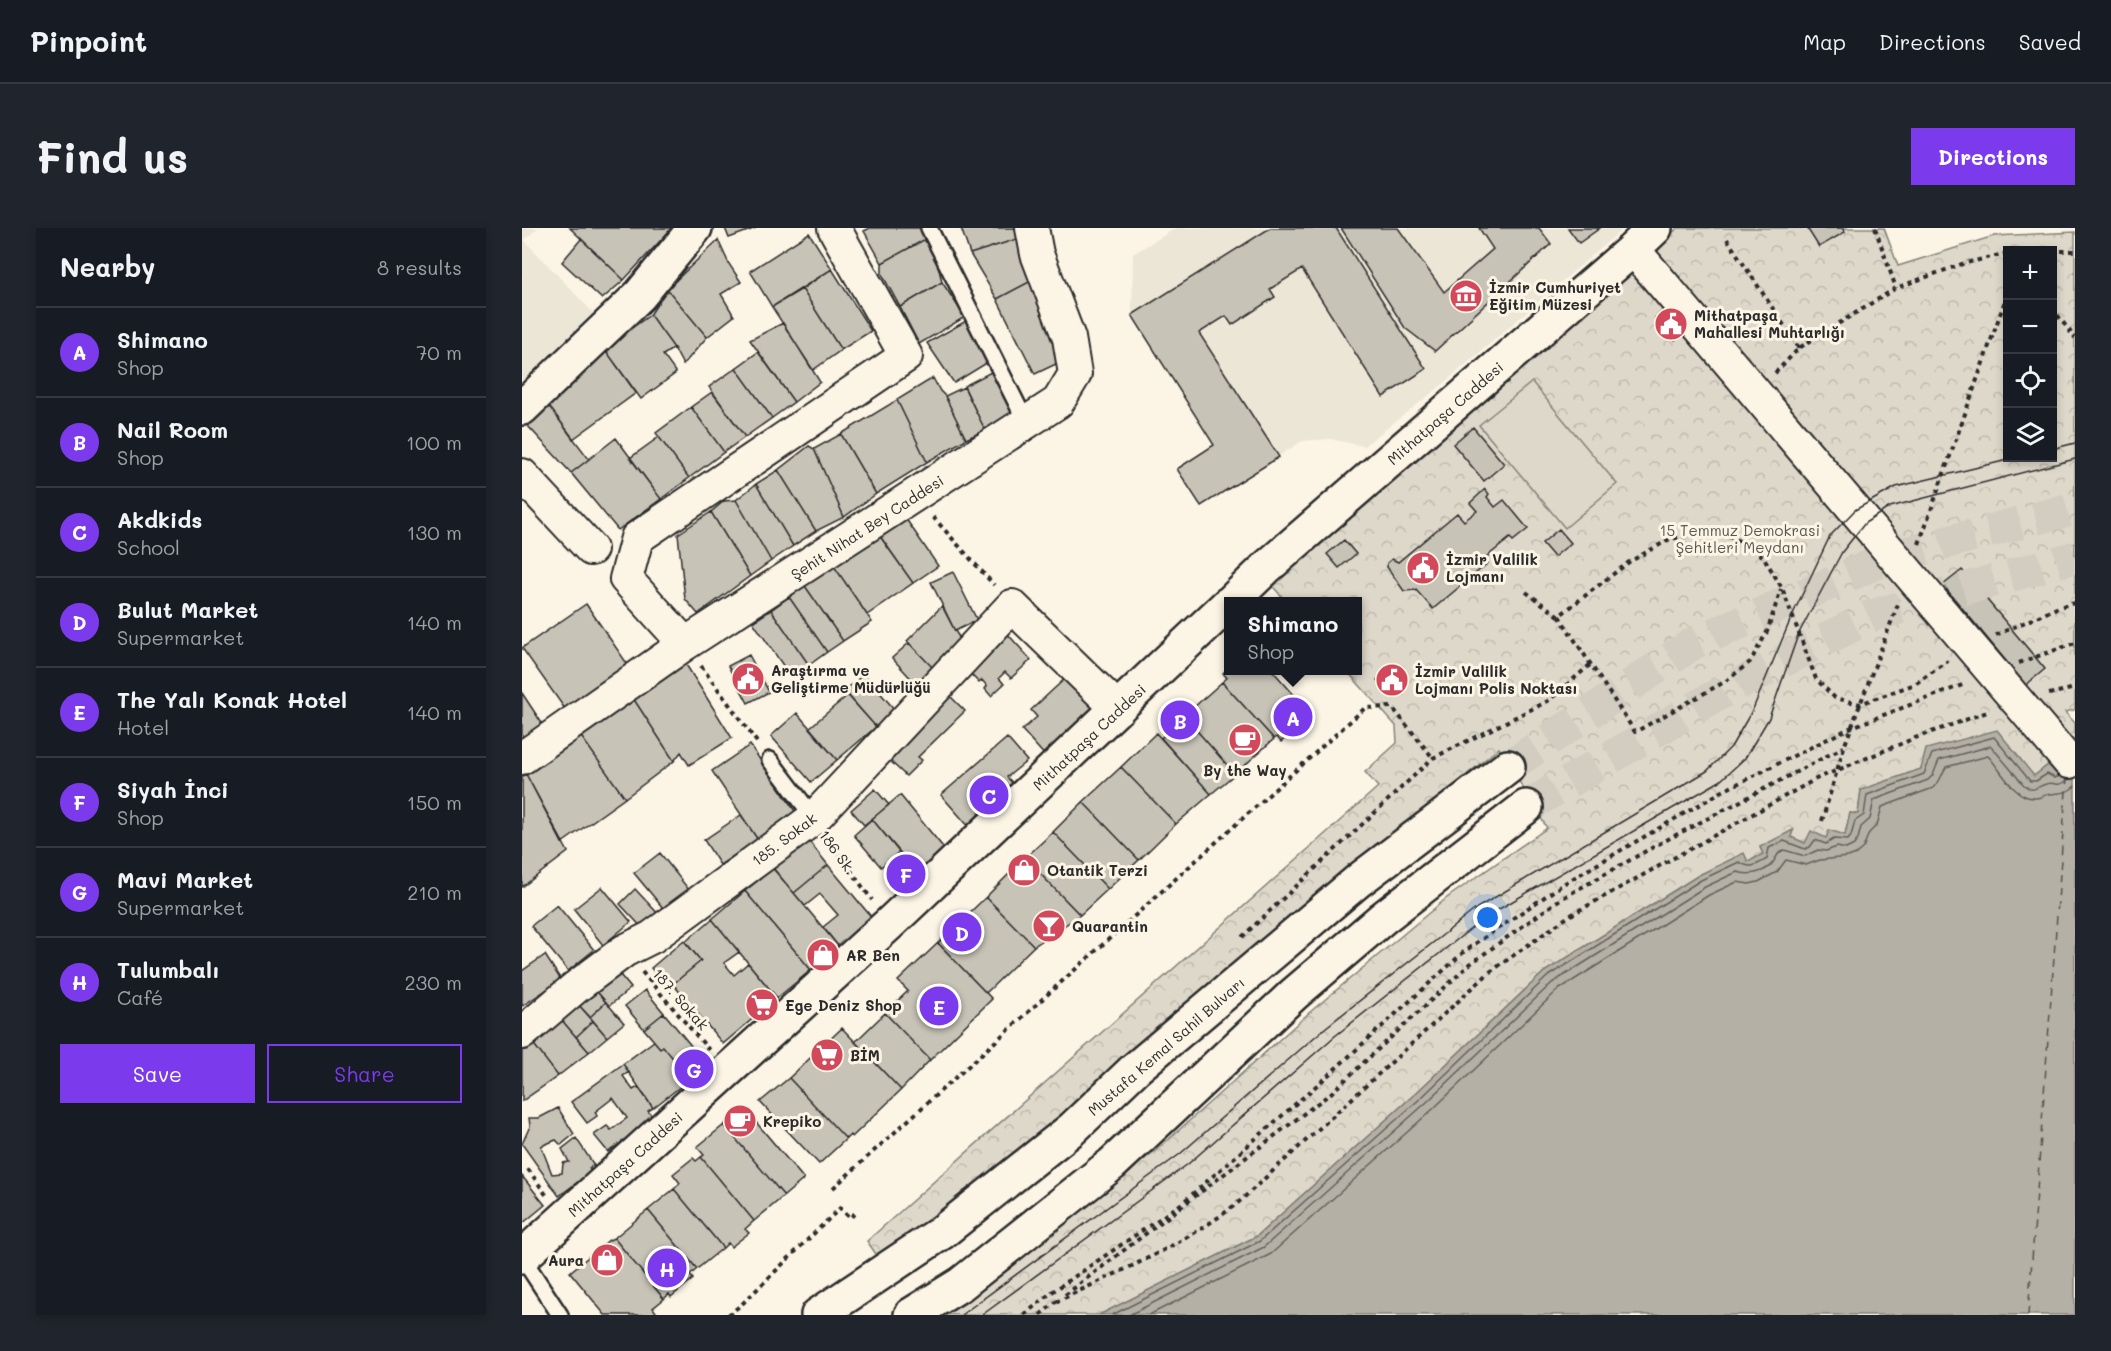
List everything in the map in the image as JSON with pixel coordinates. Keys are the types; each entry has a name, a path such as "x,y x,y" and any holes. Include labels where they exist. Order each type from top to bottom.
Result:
{"main road":[{"path":"522,408 640,296 694,228"},
{"name":"Mithatpaşa Caddesi","path":"1236,597 1276,559 1644,239 1662,228"},
{"name":"Mithatpaşa Caddesi","path":"522,1257 889,924 1224,609"},
{"name":"Mustafa Kemal Sahil Bulvarı","path":"818,1315 940,1233 1072,1129 1135,1069 1359,880 1508,766"},
{"path":"911,1315 961,1284 1112,1164 1321,971 1383,918 1526,807"}],"street":[{"path":"685,644 626,579 637,538 906,356 834,228"},
{"name":"Şehit Nihat Bey Caddesi","path":"522,758 685,644 1059,402 1076,374 1069,338 1037,254 1032,228"},
{"path":"1644,239 1755,394 2068,762"},
{"path":"522,475 591,549"},
{"path":"1012,606 1118,709"},
{"name":"185. Sokak","path":"522,1034 576,987 624,951 652,937 813,818 1012,606"}],"lane":[{"path":"929,228 1026,424"},
{"name":"186 Sk.","path":"770,760 813,818"},
{"path":"522,1257 560,1315"}],"path":[{"path":"1875,228 1896,288"},
{"path":"1727,239 1799,348"},
{"path":"2057,251 2075,251"},
{"path":"1755,394 1799,348 1896,288 1962,264 2003,254"},
{"path":"2057,315 2075,338"},
{"path":"915,496 1012,606"},
{"path":"1559,616 1629,562 1670,539 1701,534 1732,537 1763,556 1782,588 1816,679 1834,698 1860,704 1915,684 1970,646 2059,607 2075,603"},
{"path":"1526,592 1559,616 1635,732 1726,681 1750,662 1767,632 1782,588"},
{"path":"1024,1315 1052,1292 1181,1204 1324,1079 1466,950 1564,883 1721,792 1852,727 2075,643"},
{"path":"685,644 770,760"},
{"path":"1234,945 1433,758 1548,701 1591,664"},
{"path":"1056,1302 1181,1241 1215,1221 1240,1201 1490,972 1569,916 1816,779 1915,738 2017,701 2075,688"},
{"path":"833,1188 1365,708 1392,707 1433,758"},
{"path":"1040,1315 1331,1093 1470,964 1559,900 1844,747"},
{"name":"186 Sk.","path":"813,818 876,905"},
{"name":"187. Sokak","path":"624,951 712,1054"},
{"path":"528,1169 550,1201"},
{"path":"728,1315 840,1208 850,1218 856,1212"}],"shaded area":[{"path":"522,228 538,228 524,240 602,322 522,395"},
{"path":"1176,228 1624,228 1442,385 1364,446 1330,439 1302,441 1201,506 1177,469 1214,445 1132,315 1133,254"}],"green space":[{"name":"15 Temmuz Demokrasi Şehitleri Meydanı","path":"1678,228 1884,228 1898,266 1994,236 2075,232 2075,710 2065,712 2075,723 2075,757 2056,772 2048,765 2034,776 1921,769 1861,790 1858,814 1850,813 1845,836 1805,843 1790,837 1793,831 1760,847 1763,854 1748,862 1744,854 1699,875 1544,972 1417,1092 1257,1236 1099,1315 931,1315 1044,1236 1159,1148 1310,1012 1448,897 1547,828 1499,748 1113,1068 1049,1127 880,1260 867,1241 1378,787 1365,772 1397,743 1396,726 1351,675 1362,675 1362,597 1282,597 1265,578"},
{"path":"1532,382 1617,484 1565,528 1479,425"}],"water":[{"path":"1997,730 2034,776 2048,765 2056,772 2075,757 2075,1315 1099,1315 1257,1236 1417,1092 1544,972 1699,875 1744,853 1748,862 1763,854 1760,847 1793,830 1791,837 1805,843 1811,831 1826,838 1829,830 1845,835 1850,813 1858,814 1861,790 1921,769 1926,749"}],"building":[{"path":"570,228 672,228 624,280"},
{"path":"725,228 756,228 729,238"},
{"path":"870,228 926,228 931,236 882,263 864,231"},
{"path":"961,228 1017,228 1017,239 970,254"},
{"path":"1270,228 1336,228 1426,369 1383,397 1302,269 1270,289 1275,297 1232,325 1226,316 1199,333 1279,457 1201,506 1177,469 1214,445 1132,315"},
{"name":"İzmir Cumhuriyet Eğitim Müzesi","path":"1341,228 1398,228 1444,292 1493,249 1479,228 1539,228 1551,244 1435,351 1405,328"},
{"path":"1568,228 1600,228 1579,243"},
{"path":"1807,228 1844,228 1845,232 1819,247"},
{"path":"809,233 832,269 772,307 750,271"},
{"path":"931,236 942,282 900,307 882,274 882,263"},
{"path":"581,239 624,280 602,299 562,262"},
{"path":"1017,239 1033,280 997,299 970,254"},
{"path":"718,240 729,264 741,282 721,294 734,316 707,337 667,289"},
{"path":"832,269 871,331 841,350 802,289"},
{"path":"1033,280 1058,327 1056,364 1035,374 997,299"},
{"path":"942,282 965,317 919,344 900,307"},
{"path":"667,289 707,337 683,365 674,348 650,315"},
{"path":"802,289 841,350 813,370 772,307"},
{"name":"Mithatpaşa Mahallesi Muhtarlığı","path":"1667,307 1687,330 1675,340 1655,318"},
{"path":"650,315 674,348 663,355 676,373 641,399 604,348"},
{"path":"966,321 990,361 954,383 927,343"},
{"path":"783,323 820,382 794,402 750,340"},
{"path":"607,352 636,393 573,439 543,398"},
{"path":"758,352 794,402 772,418 736,368"},
{"path":"736,368 772,418 745,437 709,387"},
{"path":"995,370 1017,415 985,430 964,386"},
{"path":"933,378 945,396 966,439 927,462 897,400"},
{"path":"964,387 985,430 966,439 945,396"},
{"path":"712,392 745,437 724,452 691,407"},
{"path":"897,400 927,462 876,494 841,434"},
{"path":"548,405 589,459 571,473 527,425"},
{"path":"691,407 724,452 689,478 656,433"},
{"path":"1473,427 1504,464 1484,481 1453,444"},
{"path":"841,434 876,494 844,517 814,449"},
{"path":"659,437 689,478 661,499 630,458"},
{"path":"616,438 661,499 618,530 571,473"},
{"path":"809,446 814,449 844,517 816,531 778,470"},
{"path":"778,470 816,531 793,546 756,484"},
{"path":"756,484 793,546 771,561 736,500"},
{"name":"İzmir Valilik Lojmanı","path":"1485,489 1489,494 1487,497 1495,507 1504,500 1528,529 1513,541 1510,538 1484,559 1488,563 1433,609 1416,590 1404,591 1387,567 1387,563 1392,559 1398,562 1457,513 1464,521 1477,511 1470,503"},
{"path":"736,500 771,561 750,576 711,512 724,501"},
{"path":"711,512 750,576 698,614 685,599 678,534"},
{"path":"906,519 938,566 913,583 880,536"},
{"path":"1559,529 1571,543 1554,557 1542,543"},
{"path":"879,535 913,583 867,615 834,566"},
{"path":"1344,540 1356,554 1339,568 1327,554"},
{"path":"834,566 872,622 843,641 805,586"},
{"path":"1962,570 2045,669 2026,685 1943,585"},
{"path":"953,572 977,620 955,631 931,582"},
{"path":"805,586 843,641 827,652 789,597"},
{"path":"789,597 827,652 809,665 771,610"},
{"path":"586,604 628,665 565,709 522,648"},
{"path":"942,606 963,643 934,669 907,641"},
{"path":"771,610 809,665 791,677 753,622"},
{"path":"1005,631 1031,660 1011,678 1005,672 999,678 1004,684 991,696 982,680 979,683 964,667"},
{"path":"909,643 934,669 917,685 892,658"},
{"name":"Araştırma ve Geliştirme Müdürlüğü","path":"749,655 769,692 748,703 728,666"},
{"path":"685,663 732,738 689,765 681,752 674,761 633,698"},
{"name":"İzmir Valilik Lojmanı Polis Noktası","path":"1394,666 1406,680 1390,694 1377,680"},
{"path":"864,674 895,710 876,727 844,691"},
{"path":"1069,675 1101,709 1047,758 1022,730 1037,717 1031,710"},
{"path":"1225,675 1276,675 1312,715 1281,742 1277,737 1274,739 1222,682 1227,678"},
{"path":"1222,682 1274,739 1235,774 1184,716"},
{"path":"522,693 545,728 522,740"},
{"path":"947,693 965,711 918,757 922,760 906,776 889,760 908,741 904,737"},
{"path":"848,695 876,727 837,760 809,728"},
{"path":"633,698 674,761 625,798 580,735"},
{"path":"797,713 837,760 811,782 771,736"},
{"path":"1184,716 1235,774 1211,794 1161,738"},
{"path":"1156,733 1211,794 1176,824 1121,767"},
{"path":"580,735 625,798 562,843 526,774"},
{"path":"1007,738 1027,761 1007,777 1017,788 970,828 941,795"},
{"path":"750,745 797,814 758,840 712,771"},
{"path":"1121,767 1176,824 1139,860 1083,802"},
{"path":"526,774 568,852 522,887 522,777"},
{"path":"875,789 889,805 864,825 851,810"},
{"path":"900,795 947,852 919,875 872,819"},
{"path":"1083,802 1139,860 1108,889 1053,832"},
{"path":"741,815 758,840 720,865 704,840"},
{"path":"872,819 899,852 881,867 854,835"},
{"path":"1053,832 1108,889 1080,915 1025,858"},
{"path":"804,835 828,865 794,893 769,864"},
{"path":"660,853 693,895 668,914 634,873"},
{"path":"1025,858 1080,915 1034,946 986,897"},
{"path":"828,865 873,919 839,947 823,927 838,915 820,894 805,906 794,893"},
{"path":"773,868 839,947 811,970 745,891"},
{"path":"602,887 631,922 603,945 574,909"},
{"path":"635,889 662,918 646,932 620,904"},
{"path":"745,891 811,970 777,998 712,919"},
{"path":"986,897 1034,946 986,993 938,943"},
{"path":"557,905 594,950 568,971 531,926"},
{"path":"712,919 739,952 724,963 734,975 748,963 777,998 723,1044 673,984 701,961 685,942"},
{"path":"684,940 701,961 668,988 651,968"},
{"path":"938,943 992,999 930,1060 885,1013 908,991 898,981"},
{"path":"545,955 561,980 522,1006 522,971"},
{"path":"615,969 631,988 609,1006 593,987"},
{"path":"593,987 606,1002 590,1017 577,1003"},
{"path":"645,990 664,1013 644,1029 625,1006"},
{"path":"606,1002 624,1023 607,1037 590,1017"},
{"path":"577,1003 593,1021 576,1037 560,1018"},
{"path":"664,1013 707,1065 690,1079 663,1046 660,1048 644,1029"},
{"path":"885,1013 930,1060 901,1090 855,1042"},
{"path":"560,1018 589,1052 558,1076 532,1042"},
{"path":"593,1021 607,1037 589,1052 576,1037"},
{"path":"842,1028 901,1090 852,1137 850,1135 846,1139 789,1078"},
{"path":"654,1041 660,1048 663,1046 690,1079 653,1108 623,1064"},
{"path":"532,1042 558,1076 522,1101 522,1051"},
{"path":"623,1064 629,1072 623,1076 633,1090 638,1087 653,1108 648,1111 654,1119 608,1152 594,1135 607,1126 611,1130 627,1118 613,1098 595,1112 597,1116 587,1123 571,1102"},
{"path":"789,1078 846,1139 819,1164 760,1102"},
{"path":"558,1108 574,1134 561,1145 556,1140 541,1146 552,1174 562,1173 563,1163 569,1162 562,1149 576,1138 594,1165 589,1168 591,1172 559,1196 522,1144 530,1126 529,1118 539,1118"},
{"path":"744,1108 804,1179 784,1196 724,1125"},
{"path":"724,1125 784,1196 754,1221 701,1157 704,1155 697,1147"},
{"path":"701,1157 754,1221 745,1229 749,1233 731,1247 728,1243 723,1248 674,1189 680,1183 673,1174 693,1158 696,1161"},
{"path":"522,1176 545,1205 522,1224"},
{"path":"674,1189 723,1248 697,1269 648,1210"},
{"path":"648,1210 697,1269 690,1275 693,1279 671,1297 669,1294 664,1299 614,1238"},
{"path":"614,1238 664,1299 653,1308 658,1315 605,1315 570,1272"}],"ferry route":[{"path":"2028,1315 2067,777"}],"tunnel":[{"path":"1508,767 1694,643 1888,558 2075,508"},
{"path":"1526,807 1717,695 1871,616 2075,557"}],"tram line":[{"path":"2057,448 2075,443"},
{"path":"982,1315 1188,1164 1335,1036 1487,916 1720,781 1745,758 1769,718 1798,635 1842,552 1865,523 1890,507 2075,459"},
{"path":"961,1315 1180,1154 1325,1028 1477,908 1707,771 1731,747 1753,709 1792,616 1830,536 1855,510 1896,487 2003,461"}],"place":[{"name":"İzmir Cumhuriyet Eğitim Müzesi","path":"1466,296"},
{"name":"Mithatpaşa Mahallesi Muhtarlığı","path":"1671,324"},
{"name":"İzmir Valilik Lojmanı","path":"1423,568"},
{"name":"Araştırma ve Geliştirme Müdürlüğü","path":"748,679"},
{"name":"İzmir Valilik Lojmanı Polis Noktası","path":"1392,680"},
{"name":"Shimano","path":"1293,717"},
{"name":"Nail Room","path":"1180,720"},
{"name":"By the Way","path":"1245,740"},
{"name":"Akdkids","path":"989,795"},
{"name":"Otantik Terzi","path":"1024,870"},
{"name":"Siyah İnci","path":"906,874"},
{"name":"Quarantin","path":"1049,926"},
{"name":"Bulut Market","path":"962,932"},
{"name":"AR Ben","path":"823,955"},
{"name":"Ege Deniz Shop","path":"762,1005"},
{"name":"The Yalı Konak Hotel","path":"939,1006"},
{"name":"BİM","path":"827,1055"},
{"name":"Mavi Market","path":"694,1069"},
{"name":"Krepiko","path":"740,1121"},
{"name":"Aura","path":"607,1260"},
{"name":"Tulumbalı","path":"667,1268"}]}
